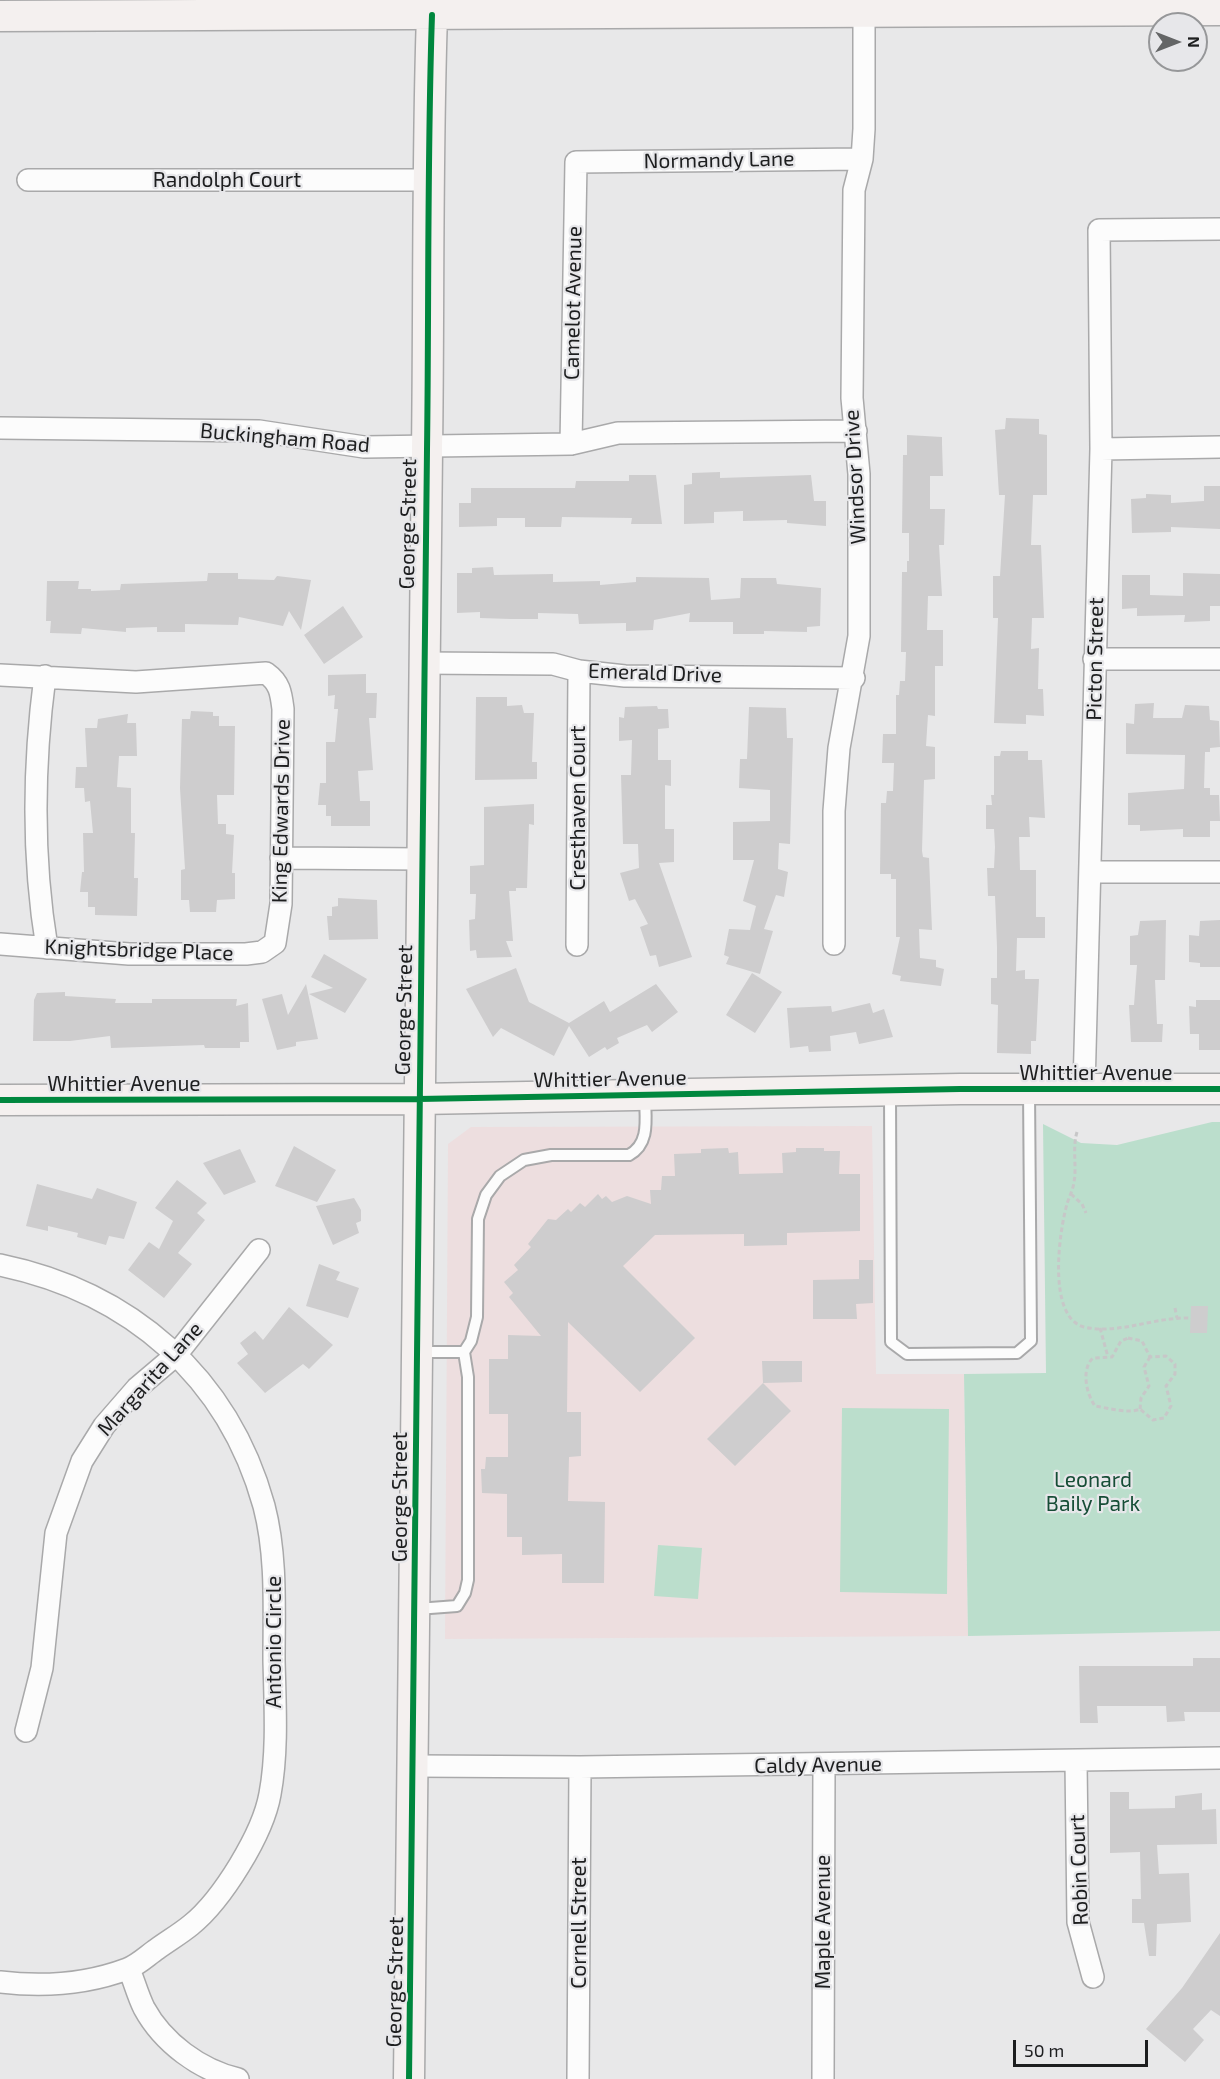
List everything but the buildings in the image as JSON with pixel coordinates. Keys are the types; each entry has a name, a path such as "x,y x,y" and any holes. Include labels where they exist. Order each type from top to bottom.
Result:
{"street":[{"path":"0,16 327,6 432,15 730,6 864,10 974,4 1220,10"},
{"name":"Windsor Drive","path":"834,944 835,801 844,710 854,678 859,636 859,474 852,398 855,190 862,159 864,10"},
{"name":"George Street","path":"409,2079 415,1766 419,1100 423,859 421,663 427,447 427,180 432,15"},
{"name":"Normandy Lane","path":"576,162 862,159"},
{"name":"Camelot Avenue","path":"571,444 576,162"},
{"name":"Randolph Court","path":"28,180 427,180"},
{"name":"Picton Street","path":"1084,1088 1101,448 1099,230 1220,229"},
{"name":"Buckingham Road","path":"0,428 259,431 364,447 571,444 618,433 856,431"},
{"path":"1101,448 1220,447"},
{"path":"1094,659 1220,659"},
{"name":"Emerald Drive","path":"421,663 553,664 579,671 625,676 854,678"},
{"name":"Cresthaven Court","path":"577,945 579,671"},
{"name":"King Edwards Drive","path":"45,676 136,682 266,674 276,680 281,693 283,709 281,904 274,943"},
{"path":"0,675 45,676 38,729 35,816 40,906 47,948"},
{"path":"281,858 423,859"},
{"path":"1090,872 1220,872"},
{"name":"Knightsbridge Place","path":"0,944 129,954 246,954 262,952 274,943"},
{"name":"Whittier Avenue","path":"0,1100 419,1100 890,1090 1220,1089"},
{"name":"Margarita Lane","path":"26,1731 42,1668 56,1533 82,1461 104,1426 137,1388 176,1355 259,1250"},
{"name":"Antonio Circle","path":"0,1265 66,1283 113,1305 149,1331 176,1355 225,1413 248,1459 264,1507 274,1562 275,1736 270,1796 252,1842 226,1886 193,1924 129,1969 83,1980 35,1986 0,1982"},
{"name":"Caldy Avenue","path":"415,1766 824,1765 1220,1758"},
{"name":"Robin Court","path":"1076,1762 1078,1922 1093,1977"},
{"name":"Maple Avenue","path":"823,2079 824,1765"},
{"name":"Cornell Street","path":"578,2079 580,1767"},
{"path":"129,1969 145,2009 173,2045 220,2075 238,2079"}],"lane":[{"path":"890,1090 891,1342 907,1354 1017,1353 1030,1341 1029,1089"},
{"path":"416,1609 457,1606 465,1593 468,1580 468,1377 464,1352 471,1341 477,1317 478,1220 486,1195 500,1176 524,1160 551,1155 629,1155 639,1150 644,1140 645,1095"},
{"path":"417,1352 464,1352"}],"path":[{"path":"1077,1132 1071,1194 1062,1232 1060,1291 1067,1315 1075,1324 1100,1328 1189,1318"},
{"path":"1071,1194 1082,1204 1086,1213"},
{"path":"1175,1308 1177,1318"},
{"path":"1100,1328 1108,1357"},
{"path":"1128,1338 1142,1341 1150,1357 1166,1356 1175,1364 1175,1374 1166,1386 1172,1406 1164,1418 1159,1420 1148,1417 1140,1409 1095,1406 1091,1401 1086,1379 1088,1363 1093,1358 1115,1354 1121,1341 1128,1338"},
{"path":"1140,1409 1141,1398 1149,1386 1144,1366 1150,1357"}],"shaded area":[{"path":"872,1126 876,1374 964,1374 968,1636 445,1639 448,1144 471,1127"}],"green space":[{"name":"Leonard Baily Park","path":"1220,1122 1220,1631 968,1636 964,1374 1046,1373 1043,1124 1081,1143 1117,1145"},
{"path":"842,1408 949,1409 947,1594 840,1592"},
{"path":"658,1545 702,1548 698,1599 654,1596"}],"cycle path":[{"path":"409,2079 432,15"},
{"path":"0,1100 419,1099 960,1089 1220,1089"}]}
